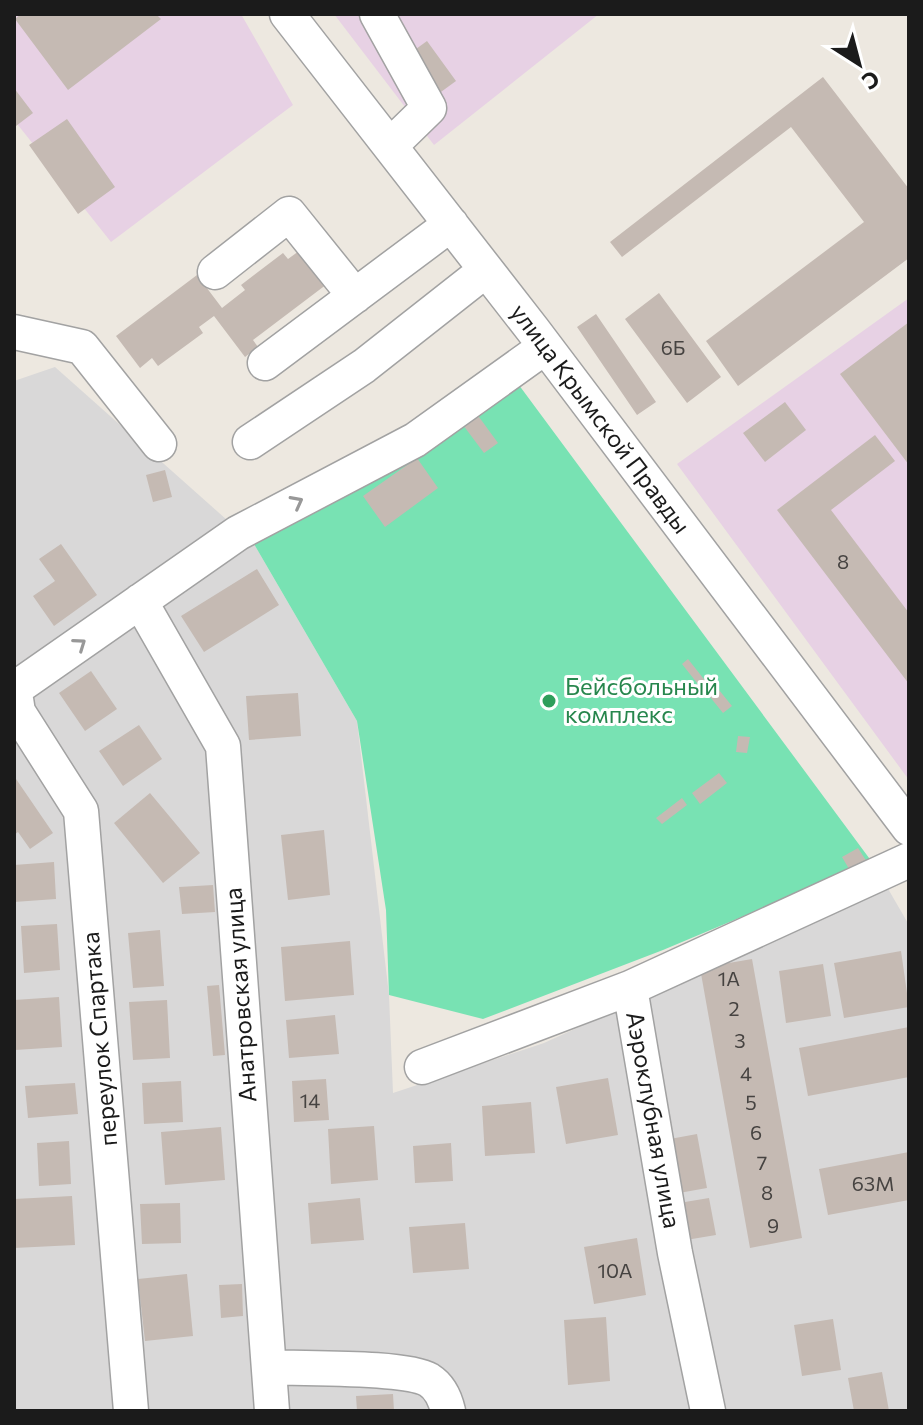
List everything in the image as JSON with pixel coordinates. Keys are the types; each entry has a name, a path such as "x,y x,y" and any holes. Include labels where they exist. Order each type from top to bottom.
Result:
{"street":[{"name":"улица Крымской Правды","path":"287,14 545,347 909,828"},
{"path":"377,14 429,108 390,146"},
{"path":"215,272 289,214 355,296"},
{"path":"265,363 451,224"},
{"path":"250,442 364,366 486,270"},
{"path":"14,332 82,347 159,444"},
{"path":"15,687 238,533 415,440 545,347"},
{"name":"Анатровская улица","path":"140,601 223,746 272,1411"},
{"name":"переулок Спартака","path":"15,687 18,712 81,811 131,1411"},
{"path":"422,1067 630,988 909,860"},
{"name":"Аэроклубная улица","path":"630,988 675,1253 708,1411"},
{"path":"270,1367 402,1373 426,1378 439,1388 448,1411"}],"shaded area":[{"path":"14,14 241,14 293,105 111,242 14,120"},
{"path":"334,14 599,14 434,145"},
{"path":"909,298 909,780 677,464"},
{"path":"55,367 254,544 357,721 389,995 393,1093 544,1043 887,887 909,925 909,1411 14,1411 14,381"}],"green space":[{"name":"Бейсбольный комплекс","path":"513,377 872,862 663,950 483,1019 389,995 386,910 357,721 254,544 424,443"}],"building":[{"path":"21,14 156,14 161,19 68,90 15,19"},
{"path":"427,41 456,81 434,97 405,57"},
{"path":"823,77 909,189 909,258 738,386 706,341 864,222 791,127 622,257 610,242"},
{"path":"14,88 33,113 16,126 14,123"},
{"path":"67,119 115,187 78,214 29,145"},
{"path":"299,251 331,281 253,340 258,347 245,357 214,316 199,327 203,333 158,366 152,358 140,368 116,336 197,275 222,308 245,290 241,285 283,253 288,259"},
{"path":"659,293 721,377 687,403 625,319"},
{"path":"596,314 656,402 637,415 577,327"},
{"path":"909,322 909,465 840,374"},
{"path":"785,402 806,430 765,462 743,433"},
{"path":"474,410 498,443 484,453 460,421"},
{"path":"875,435 895,461 831,510 909,613 909,684 777,510"},
{"path":"417,458 438,488 385,527 363,496"},
{"path":"165,470 172,497 153,502 146,475"},
{"path":"61,544 97,595 54,626 33,596 55,581 39,559"},
{"path":"257,569 279,605 204,652 181,616"},
{"path":"688,659 707,683 701,688 682,664"},
{"path":"91,671 117,709 85,731 59,693"},
{"path":"719,690 732,706 723,713 710,697"},
{"path":"298,693 301,736 249,740 246,696"},
{"path":"139,725 162,759 123,786 99,751"},
{"path":"738,736 750,737 747,753 736,752"},
{"path":"719,773 727,783 700,804 692,793"},
{"path":"14,776 53,833 30,849 18,832 14,835"},
{"path":"150,793 200,853 163,883 114,823"},
{"path":"682,798 687,805 662,824 656,818"},
{"path":"324,830 330,895 288,900 281,835"},
{"path":"858,848 867,862 849,869 842,857"},
{"path":"54,862 56,899 14,902 14,865"},
{"path":"213,885 215,912 182,914 179,887"},
{"path":"57,924 60,970 24,973 21,926"},
{"path":"160,930 164,986 133,988 128,933"},
{"path":"350,941 354,995 285,1001 281,947"},
{"path":"901,951 909,1007 844,1018 834,963"},
{"path":"752,959 802,1238 750,1248 700,968"},
{"path":"823,964 831,1016 786,1023 779,971"},
{"path":"219,985 225,1055 213,1056 207,986"},
{"path":"59,997 62,1047 15,1050 14,1000"},
{"path":"167,1000 170,1058 133,1060 129,1002"},
{"path":"335,1015 339,1054 289,1058 286,1020"},
{"path":"909,1027 909,1077 808,1096 799,1048"},
{"path":"608,1078 618,1135 566,1144 556,1087"},
{"path":"326,1079 329,1120 294,1122 292,1081"},
{"path":"181,1081 183,1122 144,1124 142,1083"},
{"path":"75,1083 78,1114 28,1118 25,1086"},
{"path":"531,1102 535,1153 485,1156 482,1106"},
{"path":"374,1126 378,1180 331,1184 328,1129"},
{"path":"221,1127 225,1180 165,1185 161,1132"},
{"path":"697,1134 707,1188 679,1193 670,1139"},
{"path":"69,1141 71,1184 39,1186 37,1143"},
{"path":"451,1143 453,1181 415,1183 413,1146"},
{"path":"909,1152 909,1200 828,1215 819,1169"},
{"path":"72,1196 75,1245 14,1248 14,1199"},
{"path":"360,1198 364,1240 311,1244 308,1203"},
{"path":"709,1198 716,1235 686,1240 679,1203"},
{"path":"180,1203 181,1243 142,1244 140,1204"},
{"path":"465,1223 469,1269 413,1273 409,1227"},
{"path":"637,1238 646,1295 594,1304 584,1247"},
{"path":"187,1274 193,1336 145,1341 138,1279"},
{"path":"242,1284 243,1316 221,1318 219,1285"},
{"path":"606,1317 610,1381 568,1385 564,1320"},
{"path":"833,1319 841,1370 802,1376 794,1325"},
{"path":"882,1372 889,1411 854,1411 848,1378"},
{"path":"393,1394 394,1411 357,1411 356,1396"}],"place":[{"name":"Бейсбольный комплекс","path":"549,701"}]}
